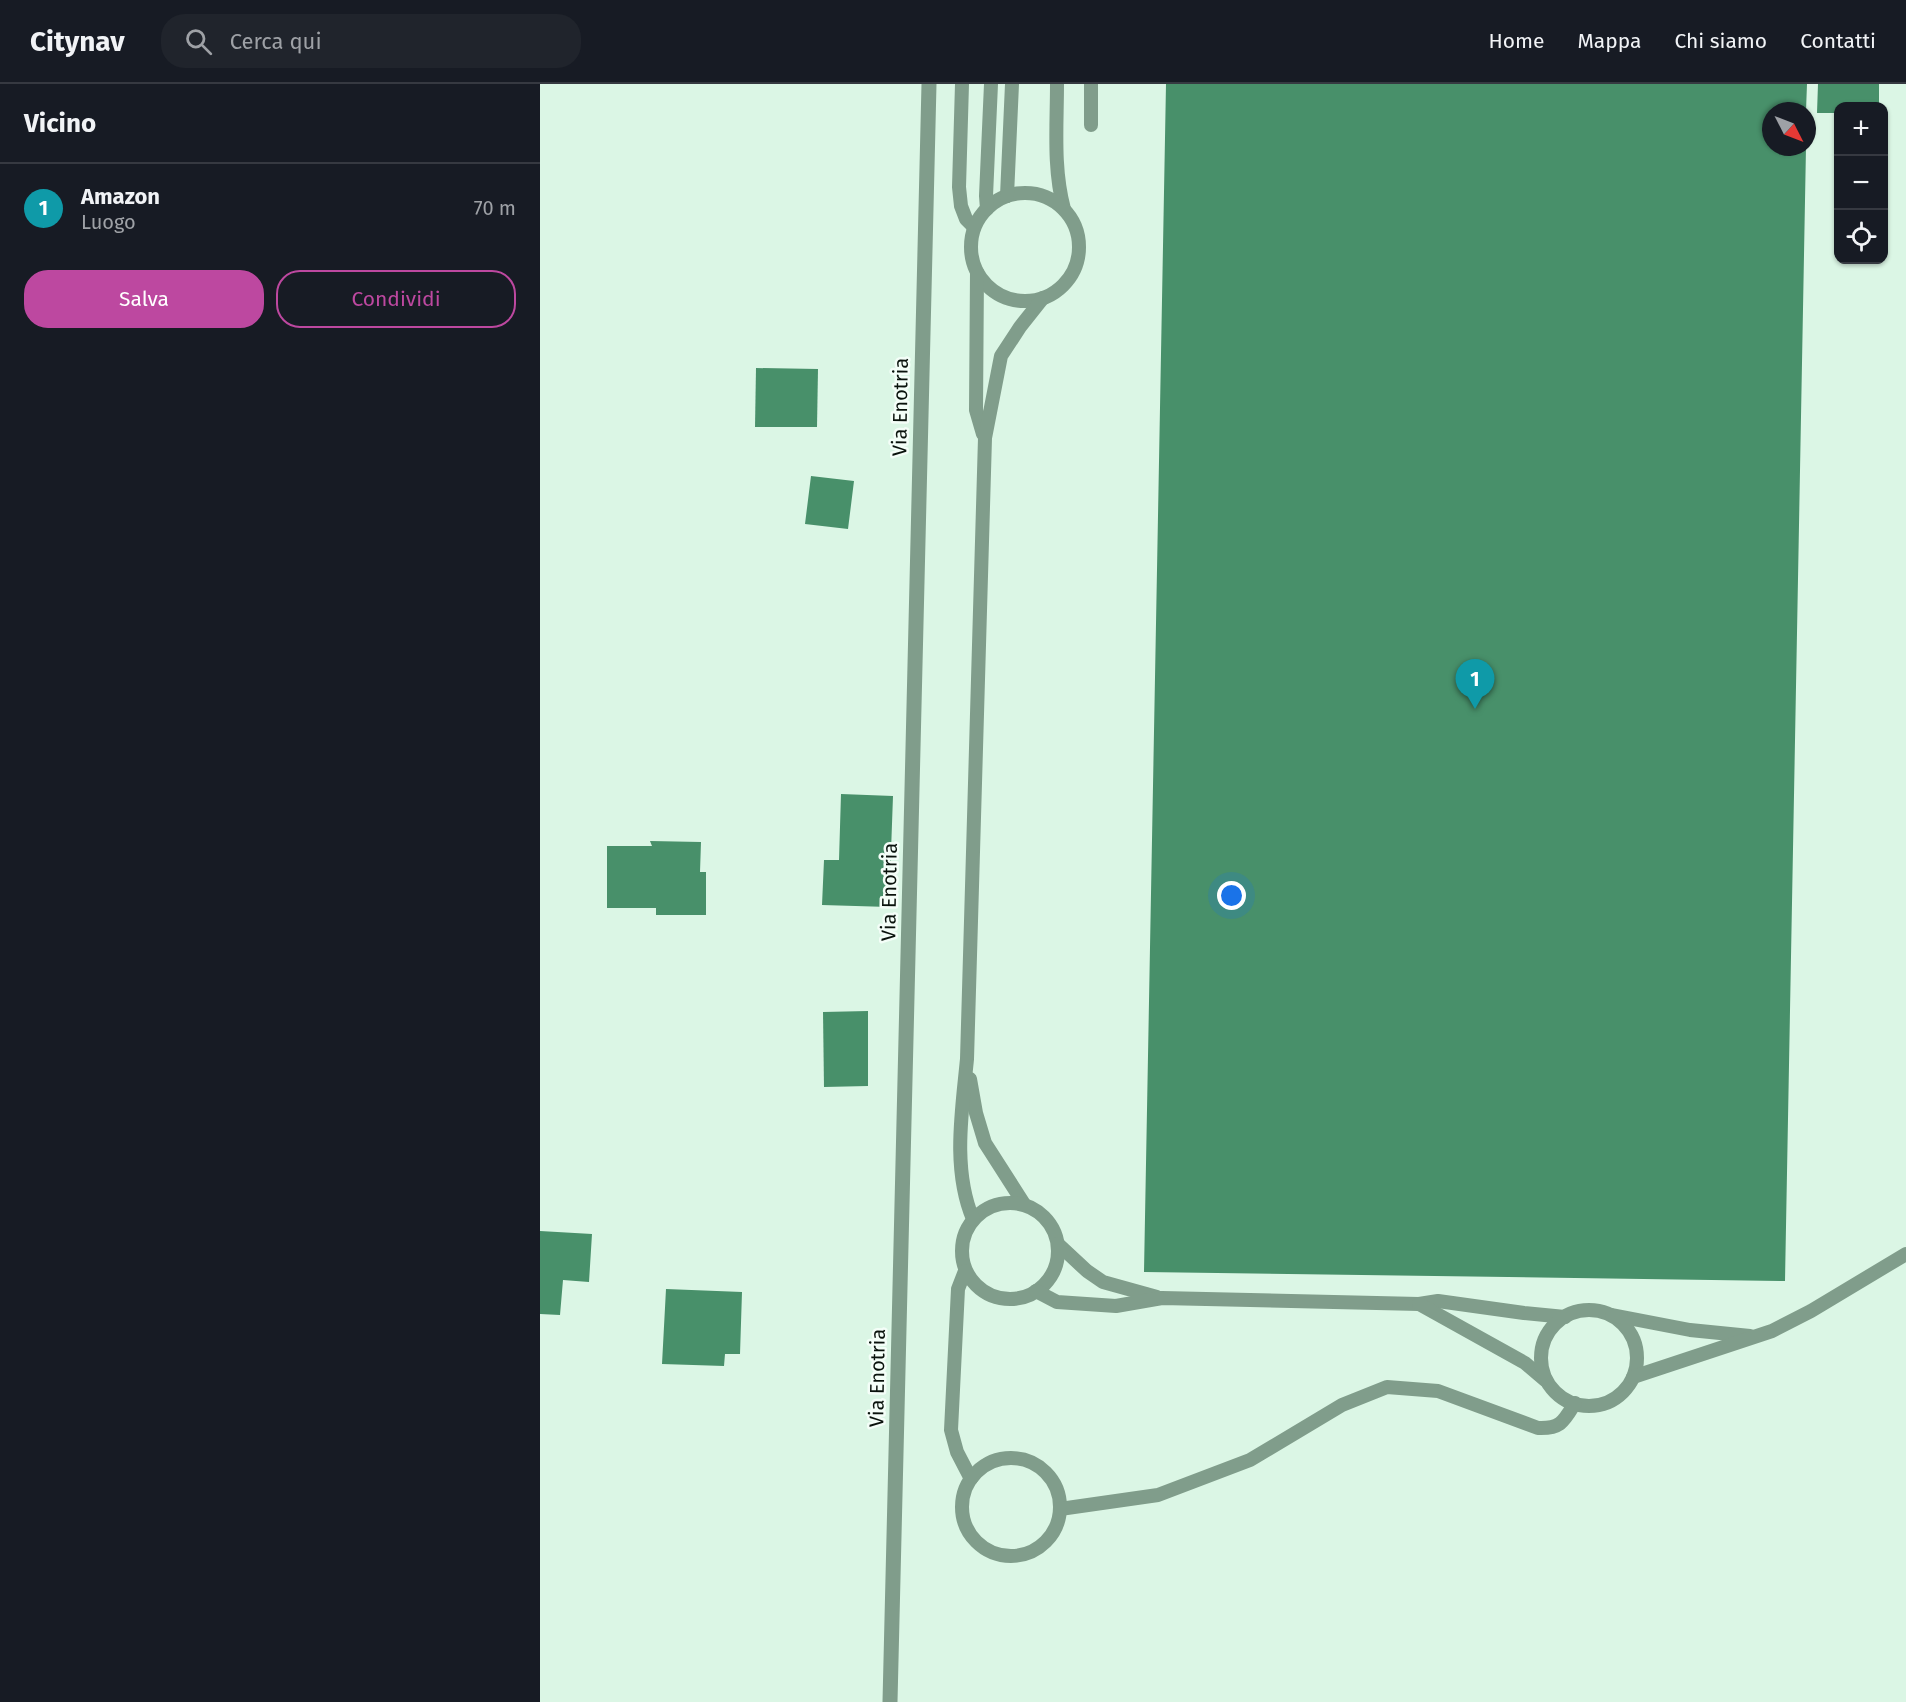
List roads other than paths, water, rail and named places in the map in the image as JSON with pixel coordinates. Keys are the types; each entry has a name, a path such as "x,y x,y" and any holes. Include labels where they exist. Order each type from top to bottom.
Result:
{"street":[{"name":"Via Enotria","path":"890,1702 929,84"}],"lane":[{"path":"962,84 960,196 966,219 974,227"},
{"path":"987,209 991,84"},
{"path":"1007,196 1012,84"},
{"path":"1057,84 1056,144 1059,188 1064,209"},
{"path":"1091,84 1091,125"},
{"path":"1022,193 1037,194 1052,200 1064,209 1073,222 1078,236 1077,259 1068,280 1057,291 1043,298 1028,301 1013,300 998,294 986,285 977,272 972,258 971,243 974,227 987,209 1007,196 1022,193"},
{"path":"977,272 976,410 985,438"},
{"path":"973,1219 966,1203 961,1171 967,1059 985,438 1001,356 1043,298"},
{"path":"967,1059 976,1113 985,1143 1024,1204"},
{"path":"1010,1202 1024,1204 1036,1209 1047,1219 1054,1230 1058,1244 1058,1258 1047,1283 1036,1292 1023,1298 996,1297 984,1292 973,1283 965,1271 962,1244 966,1230 973,1219 996,1204 1010,1202"},
{"path":"1058,1244 1087,1271 1104,1282 1162,1298"},
{"path":"1633,1377 1772,1330 1810,1311 1906,1254"},
{"path":"965,1271 958,1289 951,1430 957,1452 971,1479"},
{"path":"1036,1292 1057,1302 1116,1306 1162,1298 1419,1304 1438,1301 1565,1317"},
{"path":"1419,1304 1525,1363 1557,1394 1584,1406 1599,1405 1613,1400 1625,1390 1633,1377 1637,1363 1636,1348 1630,1334 1621,1322 1608,1314"},
{"path":"1548,1383 1542,1369 1541,1353 1545,1339 1553,1326 1579,1311 1594,1310 1690,1330 1752,1336"},
{"path":"1060,1509 1158,1495 1250,1460 1342,1405 1387,1387 1438,1391 1538,1428 1559,1425 1575,1403"},
{"path":"1006,1458 1033,1463 1053,1482 1058,1495 1060,1509 1057,1523 1050,1535 1041,1545 1015,1556 988,1551 968,1532 963,1519 962,1505 971,1479 980,1469 1006,1458"}],"place":[{"name":"Amazon","path":"1475,709"}]}
